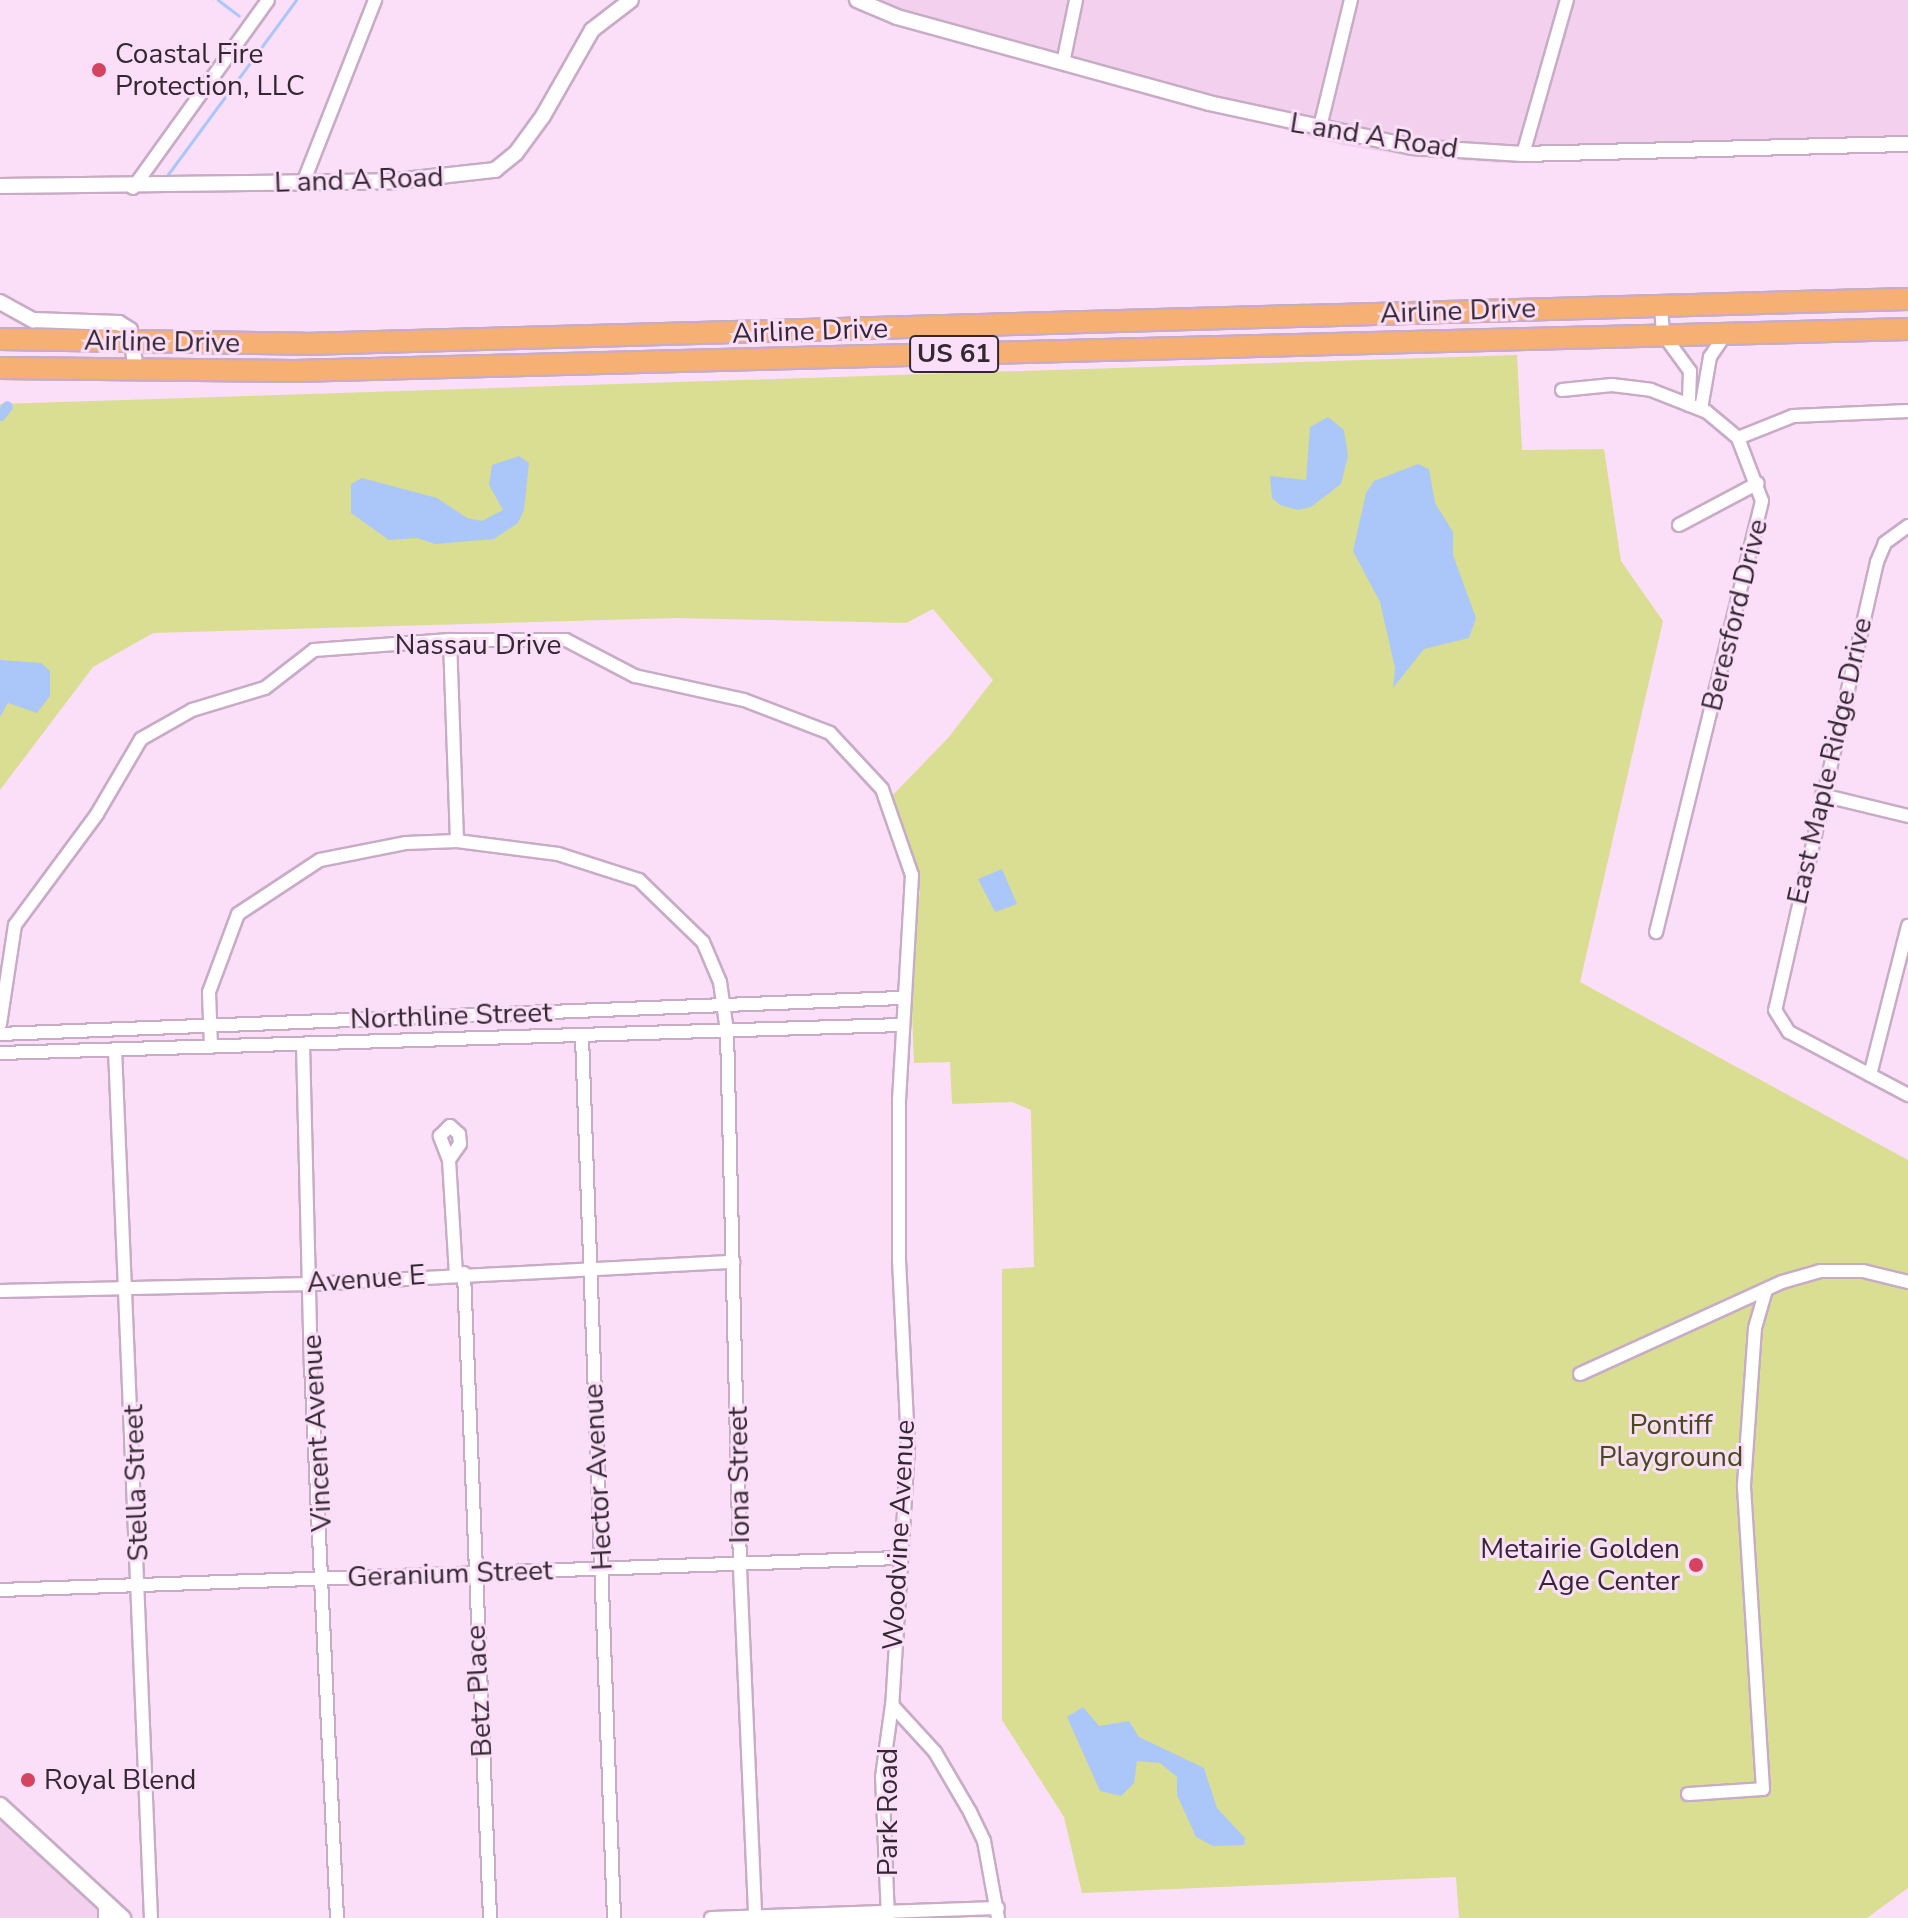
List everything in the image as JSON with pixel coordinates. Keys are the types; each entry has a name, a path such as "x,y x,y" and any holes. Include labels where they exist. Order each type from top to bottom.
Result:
{"highway":[{"name":"Airline Drive","path":"0,339 305,344 1908,299"},
{"path":"1474,311 1476,340"},
{"path":"1242,318 1245,346"},
{"name":"Airline Drive","path":"0,368 295,371 1908,329"},
{"path":"743,334 744,359"}],"main road":[{"path":"0,1806 105,1910 122,1918"}],"street":[{"path":"133,188 268,0"},
{"path":"303,183 375,0"},
{"name":"L and A Road","path":"0,186 133,188 395,181 495,170 516,153 543,116 592,30 631,0"},
{"name":"L and A Road","path":"857,0 897,17 1319,131 1412,147 1523,154 1908,144"},
{"path":"1063,63 1076,0"},
{"path":"1319,131 1351,0"},
{"path":"1523,154 1567,0"},
{"path":"0,302 33,320 119,323 130,330 136,370"},
{"path":"1661,306 1663,334 1688,364 1695,407"},
{"path":"1695,407 1710,357 1726,333"},
{"name":"Beresford Drive","path":"1562,390 1612,385 1651,390 1695,407 1738,438 1758,483 1761,517 1656,932"},
{"path":"1738,438 1793,416 1908,411"},
{"path":"1679,525 1758,483"},
{"name":"East Maple Ridge Drive","path":"1870,1075 1789,1032 1775,1010 1877,562 1885,543 1908,526"},
{"path":"450,640 457,841"},
{"name":"Nassau Drive","path":"0,1024 15,925 97,814 141,739 192,710 265,688 314,650 450,640 566,640 635,676 744,700 830,733 882,789 912,875 901,1025"},
{"path":"1822,795 1908,816"},
{"name":"Iona Street","path":"211,1047 209,992 238,914 320,860 406,843 457,841 558,854 639,880 703,942 720,982 727,1031 740,1568 755,1918"},
{"path":"1908,926 1870,1075 1908,1095"},
{"name":"Northline Street","path":"0,1034 902,998"},
{"name":"Northline Street","path":"0,1053 901,1025"},
{"name":"Woodvine Avenue","path":"892,1705 908,1447 899,1260 901,1025"},
{"name":"Hector Avenue","path":"582,1037 587,1266 603,1569 614,1918"},
{"name":"Vincent Avenue","path":"303,1044 337,1918"},
{"name":"Stella Street","path":"115,1049 129,1289 151,1918"},
{"name":"Betz Place","path":"449,1160 460,1273 490,1918"},
{"name":"Avenue E","path":"0,1291 311,1284 587,1266 733,1262"},
{"path":"1580,1374 1766,1290 1820,1271 1863,1271 1908,1282"},
{"path":"1688,1794 1763,1789 1744,1485 1755,1328 1766,1290"},
{"name":"Geranium Street","path":"0,1590 324,1577 740,1568 900,1558"},
{"path":"711,1918 998,1913 984,1841 970,1812 935,1752 892,1705"},
{"name":"Park Road","path":"888,1915 882,1777 892,1705"}],"shaded area":[{"path":"845,0 1908,0 1908,150 1499,163 1417,157 1342,145 901,26"},
{"path":"0,1820 100,1910 101,1918 0,1918"}],"green space":[{"name":"Pontiff Playground","path":"1517,355 1522,450 1604,449 1621,561 1663,621 1580,982 1908,1160 1908,1888 1867,1918 1459,1918 1456,1877 1082,1893 1064,1817 1002,1720 1002,1269 1034,1267 1031,1110 1012,1102 952,1104 950,1062 914,1063 911,985 920,889 909,841 889,799 948,738 993,680 933,609 906,623 677,618 153,633 93,667 0,790 0,404"}],"water":[{"path":"1328,417 1344,430 1348,456 1341,484 1311,507 1298,510 1280,505 1272,498 1270,476 1306,480 1310,427"},
{"path":"519,456 529,463 524,510 518,523 494,539 435,544 417,538 389,540 351,513 351,484 362,478 437,498 467,518 482,521 503,510 489,485 492,465"},
{"path":"1418,464 1429,469 1435,503 1453,532 1453,555 1476,618 1469,638 1424,649 1393,688 1395,668 1380,602 1353,551 1366,493 1374,481"},
{"path":"0,660 41,663 50,671 50,696 37,713 8,703 0,717"},
{"path":"1002,869 1017,904 995,912 978,879"},
{"path":"1083,1707 1099,1726 1129,1721 1139,1737 1204,1768 1217,1808 1245,1838 1244,1845 1213,1846 1196,1837 1177,1795 1177,1777 1160,1763 1137,1761 1134,1783 1121,1796 1100,1791 1067,1717"}],"waterway":[{"path":"218,0 239,16"},
{"path":"166,177 296,0"},
{"path":"0,415 7,406"}],"place":[{"name":"Coastal Fire Protection, LLC","path":"99,70"},
{"name":"Metairie Golden Age Center","path":"1696,1565"},
{"name":"Royal Blend","path":"28,1780"}]}
